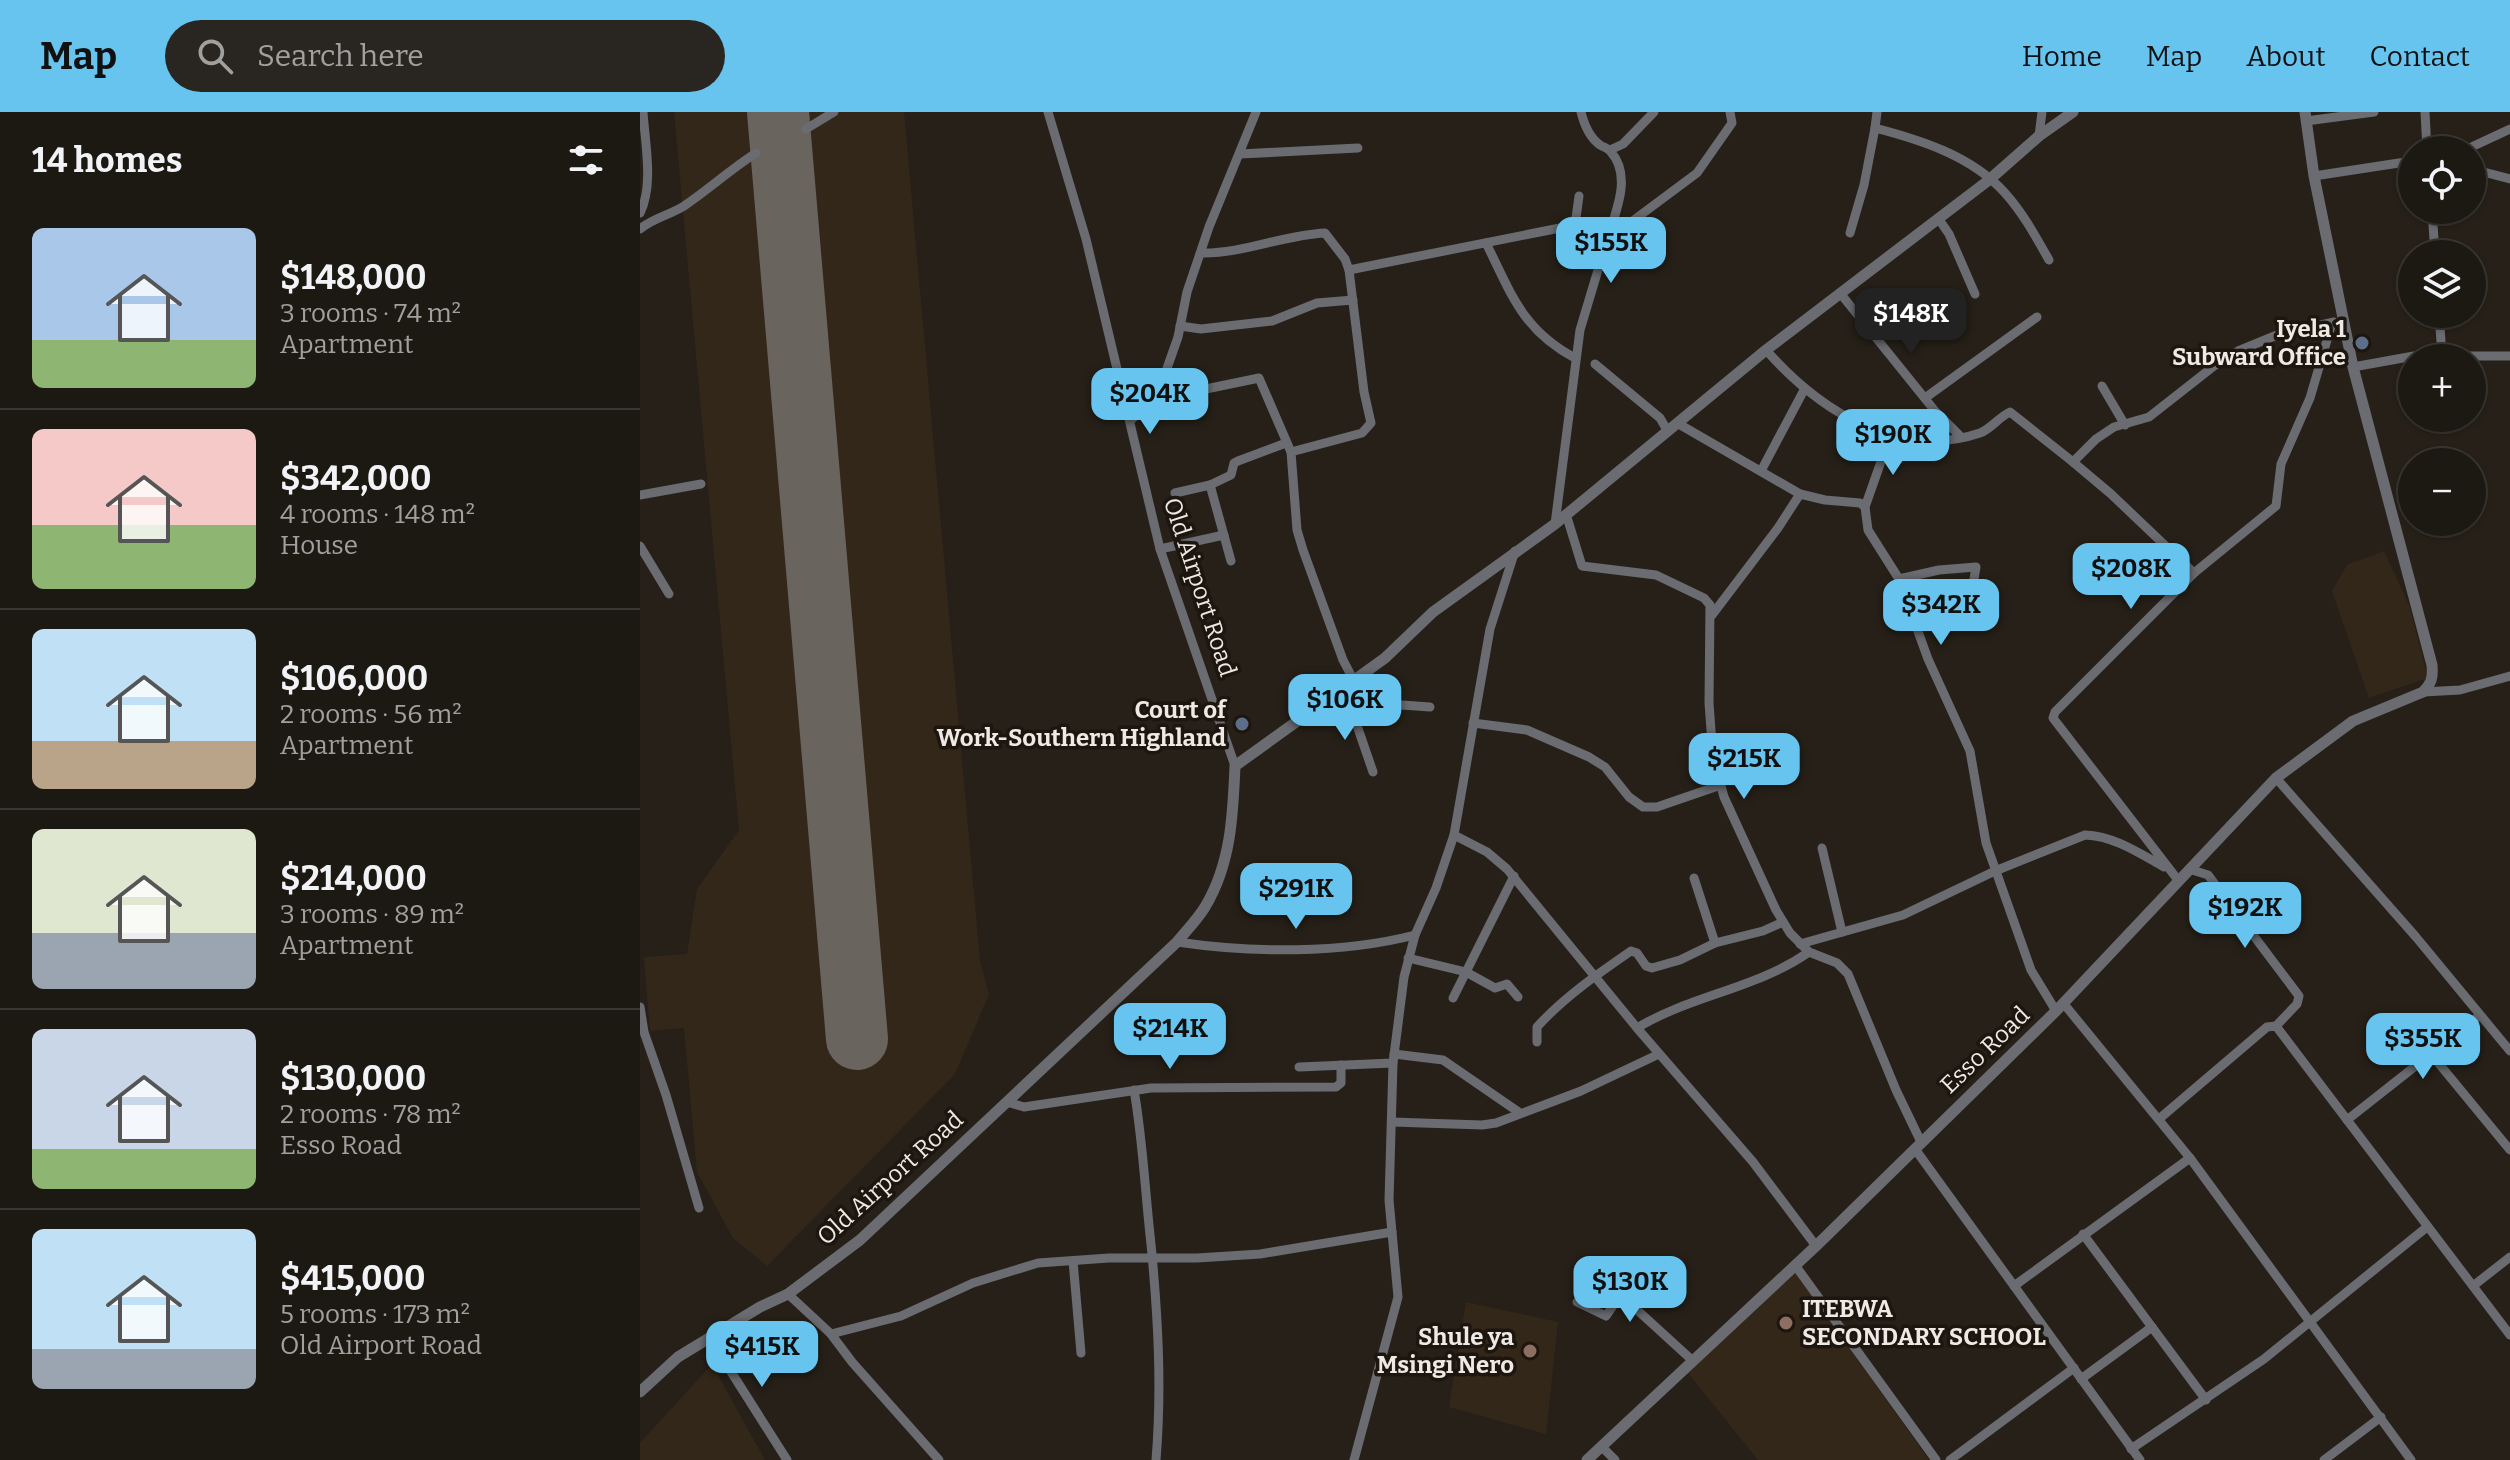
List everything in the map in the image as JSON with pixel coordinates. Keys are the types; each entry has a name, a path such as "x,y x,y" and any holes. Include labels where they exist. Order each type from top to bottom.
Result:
{"street":[{"path":"640,213 647,186 643,112"},
{"path":"806,129 834,112"},
{"name":"Old Airport Road","path":"642,1385 709,1337 788,1294 860,1240 1177,942 1204,908 1226,854 1233,827 1235,766 1160,549 1086,239 1048,112"},
{"path":"1130,421 1153,400 1165,374 1187,292 1256,112"},
{"path":"1555,524 1580,330 1619,202 1621,179 1620,168 1610,150 1598,143 1590,133 1581,112"},
{"path":"1610,150 1623,144 1654,112"},
{"path":"1607,240 1697,173 1732,123 1730,112"},
{"path":"1850,233 1864,185 1877,112"},
{"path":"2039,136 2042,112"},
{"path":"1235,766 1385,658 1433,612 1555,524 1766,350 2073,112"},
{"path":"2374,112 2305,116 2338,321 2432,665 2433,678 2423,692"},
{"path":"2425,112 2426,136"},
{"path":"1875,128 1912,137 1961,158 2012,201 2049,260"},
{"path":"2486,140 2510,129"},
{"path":"1240,154 1358,148"},
{"path":"640,229 648,222 668,216 686,205 756,153"},
{"path":"2314,176 2398,163"},
{"path":"2486,173 2510,179"},
{"path":"1349,270 1570,226 1576,218 1579,196"},
{"path":"1938,218 1949,234 1975,294"},
{"path":"1175,493 1210,485 1231,475 1234,463 1238,461 1362,433 1371,423 1364,392 1349,270 1345,259 1325,233 1201,253"},
{"path":"1486,243 1503,283 1526,317 1542,336 1575,358"},
{"path":"1840,293 1960,436"},
{"path":"1180,326 1201,329 1259,323 1317,303 1353,300"},
{"path":"1925,398 2037,317"},
{"path":"2073,462 2114,427 2149,417 2238,351 2277,335 2338,321"},
{"path":"2178,880 2053,718 2055,712 2194,573 2276,506 2281,464 2310,398 2338,321"},
{"path":"1766,350 1804,390 1855,421 1906,441 1983,432 2010,412 2111,494 2194,573"},
{"path":"2486,356 2510,356"},
{"path":"2353,367 2398,359"},
{"path":"1595,364 1672,426 1800,494 1860,503 1865,507"},
{"path":"1153,400 1259,378 1288,448 1297,530 1303,550 1343,660 1354,681"},
{"path":"2102,386 2125,425"},
{"path":"1761,471 1804,390"},
{"path":"1890,436 1865,507 1868,530 1899,579 1928,659 1970,751 1979,811 1995,871 2005,891 2031,970 2190,1158 2411,1460"},
{"path":"640,495 701,484"},
{"path":"1210,485 1231,561"},
{"path":"1712,615 1800,494"},
{"path":"1566,514 1582,566 1656,575 1704,598 1710,605 1708,671 1713,757 1733,819 1783,922 1809,952 1837,963 1848,974 1918,1146 2014,1286 2140,1460"},
{"path":"1160,549 1224,535"},
{"path":"640,546 669,594"},
{"path":"1354,1460 1398,1297 1389,1200 1394,1058 1408,958 1454,835 1490,629 1516,551"},
{"path":"1899,579 1939,570 1976,567 1971,594 1965,602 1911,607"},
{"path":"2423,692 2460,690 2507,678 2510,667"},
{"name":"Esso Road","path":"1587,1460 1816,1246 2060,1008 2276,778 2353,721 2423,692"},
{"path":"1331,698 1352,711 1402,705 1430,707"},
{"path":"1352,711 1373,772"},
{"path":"1473,723 1527,730 1589,757 1605,767 1629,797 1643,807 1657,807 1721,785"},
{"path":"2276,778 2416,937 2510,1051"},
{"path":"1454,835 1487,852 1514,876 1637,1028 1753,1162 1816,1246"},
{"path":"1800,944 1903,915 1995,871 2085,835 2115,840 2170,870"},
{"path":"1822,848 1842,932"},
{"path":"2159,1119 2267,1027 2276,1026 2297,1004 2299,996 2208,875 2189,869"},
{"path":"1453,998 1514,876"},
{"path":"1694,878 1715,943"},
{"path":"1537,1042 1537,1027 1596,976 1631,951 1652,968 1680,960 1715,943 1763,931 1783,922"},
{"path":"1177,942 1222,948 1280,948 1376,943 1415,935"},
{"path":"1637,1028 1676,1007 1722,994 1763,977 1809,952"},
{"path":"1408,958 1466,972 1495,988 1507,984 1518,997"},
{"path":"640,1007 644,1032 699,1208"},
{"path":"2347,1120 2479,1016"},
{"path":"2276,1026 2510,1335"},
{"path":"1392,1122 1496,1123 1581,1091 1659,1054"},
{"path":"2431,1054 2510,1150"},
{"path":"1299,1067 1394,1058 1443,1060 1520,1113"},
{"path":"1007,1102 1024,1107 1134,1090 1183,1087 1336,1087 1341,1083 1341,1065"},
{"path":"1134,1090 1153,1257 1161,1378 1156,1460"},
{"path":"2014,1286 2190,1158"},
{"path":"2131,1449 2264,1359 2427,1227"},
{"path":"831,1334 901,1316 993,1276 1038,1263 1260,1254 1392,1232"},
{"path":"2083,1234 2206,1400"},
{"path":"2473,1286 2510,1257"},
{"path":"1073,1261 1081,1353"},
{"path":"1795,1265 1936,1460"},
{"path":"788,1294 831,1334 939,1460"},
{"path":"1577,1302 1606,1316 1619,1297 1624,1298 1693,1361"},
{"path":"2081,1379 2152,1327"},
{"path":"709,1337 787,1460"},
{"path":"1950,1460 2074,1368"},
{"path":"2324,1460 2381,1417"},
{"path":"1601,1446 1615,1460"}],"shaded area":[{"path":"674,112 904,112 980,961 989,994 955,1074 767,1266 733,1238 697,1172 684,1028 650,1031 644,957 687,954 697,889 739,830"},
{"path":"2384,551 2409,605 2428,678 2369,698 2332,591 2347,565"},
{"name":"ITEBWA SECONDARY SCHOOL","path":"1795,1272 1929,1460 1758,1460 1688,1373"},
{"path":"1466,1302 1558,1322 1546,1434 1449,1407"},
{"path":"712,1364 765,1460 640,1460 640,1443"}],"runway":[{"path":"778,112 857,1039"}],"place":[{"name":"Iyela 1 Subward Office","path":"2362,343"},
{"name":"Court of Work-Southern Highland","path":"1242,724"},
{"name":"ITEBWA SECONDARY SCHOOL","path":"1786,1323"},
{"name":"Shule ya Msingi Nero","path":"1530,1351"}]}
